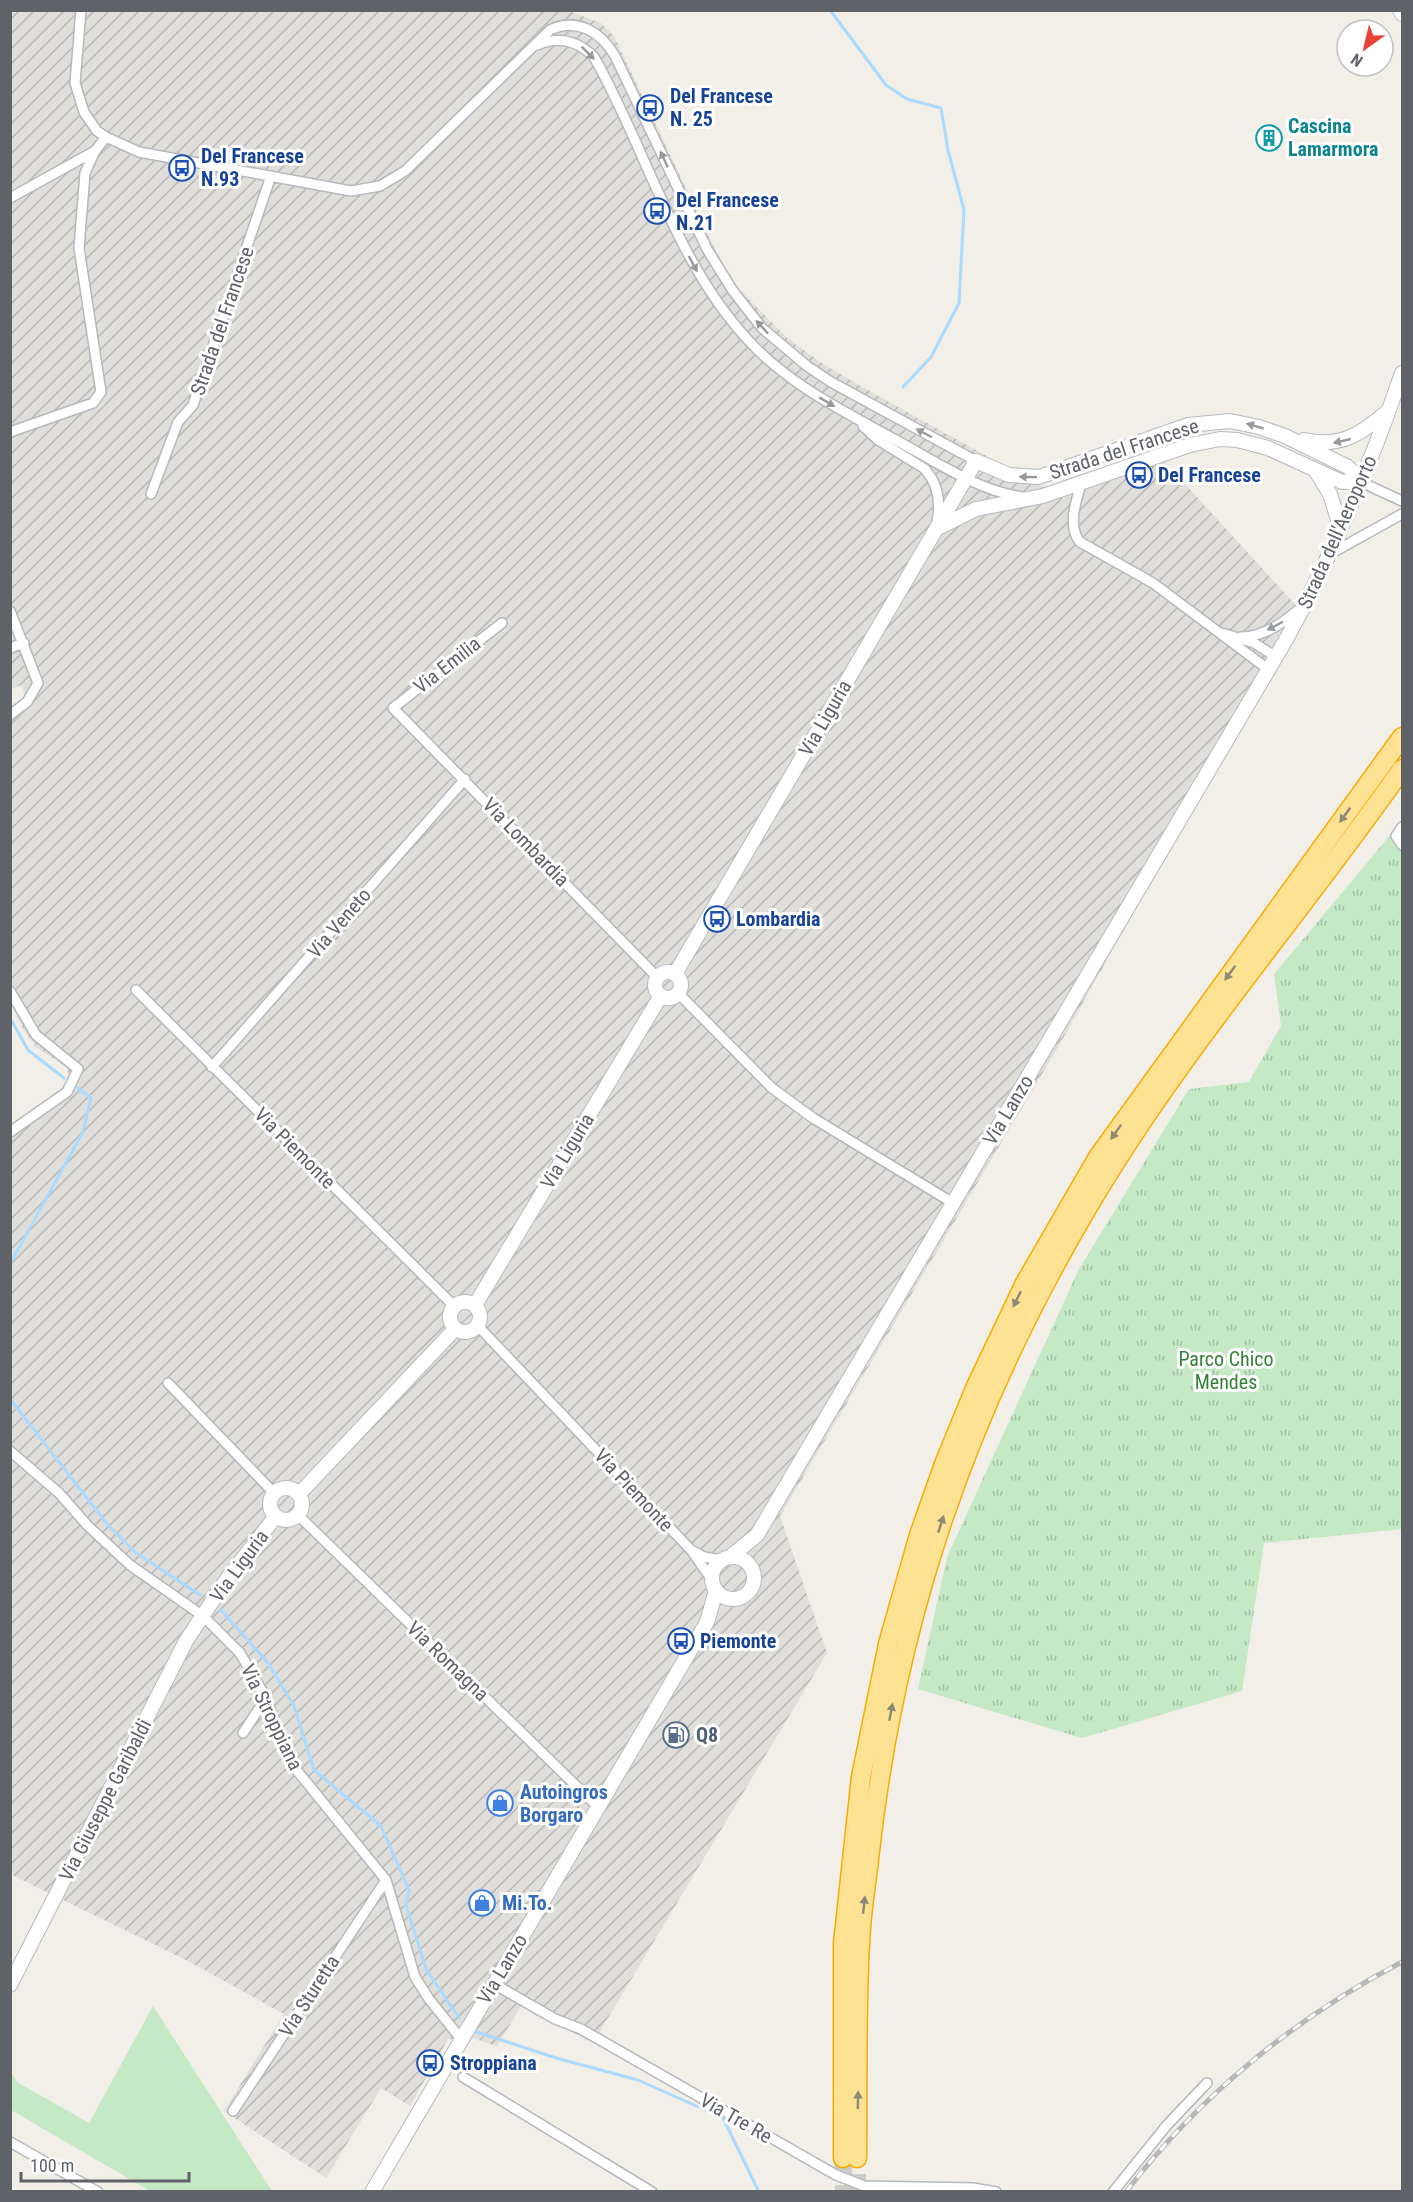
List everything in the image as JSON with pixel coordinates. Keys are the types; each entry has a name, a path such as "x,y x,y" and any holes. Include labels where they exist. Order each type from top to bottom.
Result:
{"highway":[{"path":"1402,737 1098,1157 1025,1283 976,1386 944,1464 919,1535 888,1644 861,1777 843,1944 850,2158 860,1942 878,1780 903,1651 954,1484 993,1388 1039,1293 1089,1204 1172,1080 1402,769"}],"street":[{"name":"Strada del Francese","path":"81,10 75,82 84,112 97,131 139,152 351,191 370,189 390,182 405,171 550,30 567,24 592,30 609,46 615,56 707,249 725,280 762,328 788,351 858,398 976,461 1009,475 1039,477 1188,425 1215,420 1242,422 1285,436 1348,466 1361,482"},
{"path":"1400,10 1402,14"},
{"name":"Strada del Francese","path":"534,46 563,40 580,45 598,65 690,258 709,291 749,342 796,382 854,418 967,478 1005,494 1043,496 1173,450 1220,439 1260,446 1342,482 1361,482"},
{"path":"629,130 646,122"},
{"path":"10,432 93,403 101,392 79,248 85,173 95,151 106,137"},
{"path":"10,198 95,151"},
{"name":"Strada del Francese","path":"152,494 178,422 193,405 271,176"},
{"path":"709,291 725,280"},
{"path":"776,367 788,351"},
{"name":"Strada dell'Aeroporto","path":"1259,685 1305,605 1330,554 1390,410 1402,373"},
{"path":"1285,436 1308,441 1337,443 1354,438 1390,410"},
{"path":"854,418 878,440 925,469 931,476 939,500 936,530"},
{"name":"Via Liguria","path":"675,974 976,461"},
{"path":"1314,470 1330,494 1341,529"},
{"path":"1361,482 1402,501"},
{"name":"Strada del Francese","path":"1081,484 1073,526 1073,533 1080,542 1153,583 1269,670"},
{"path":"936,530 949,520 976,509 1043,496"},
{"path":"1330,554 1402,514"},
{"name":"Strada del Francese","path":"1241,638 1257,636 1285,621 1305,605"},
{"path":"10,611 38,683 27,702 10,715"},
{"name":"Via Emilia","path":"393,708 502,623"},
{"name":"Strada del Francese","path":"1219,633 1241,638 1276,657"},
{"path":"10,648 24,643"},
{"name":"Via Lanzo","path":"751,1569 757,1535 1259,685"},
{"name":"Via Lombardia","path":"393,708 657,977"},
{"name":"Via Veneto","path":"212,1067 465,779"},
{"path":"1402,827 1396,836 1402,845"},
{"path":"664,973 675,974 680,981 678,993 671,998 660,997 654,986 657,977 664,973"},
{"name":"Via Piemonte","path":"136,990 454,1306"},
{"path":"10,991 36,1035 78,1069 68,1092 10,1131"},
{"path":"678,993 772,1088 813,1118 953,1203"},
{"name":"Via Liguria","path":"475,1305 660,997"},
{"path":"462,1302 475,1305 480,1313 478,1326 469,1332 455,1329 449,1317 454,1306 462,1302"},
{"name":"Via Piemonte","path":"478,1326 691,1550 714,1586"},
{"path":"299,1494 455,1329"},
{"path":"168,1383 274,1493"},
{"name":"Via Stroppiana","path":"10,1451 59,1493 87,1525 130,1565 203,1616 240,1653 266,1698 290,1762 386,1880 415,1977 429,1999 461,2039"},
{"path":"289,1487 299,1494 303,1502 298,1515 285,1520 276,1516 270,1507 274,1493 289,1487"},
{"name":"Via Romagna","path":"298,1515 598,1807"},
{"name":"Via Liguria","path":"203,1616 227,1579 276,1516"},
{"name":"Via Lanzo","path":"726,1558 757,1535"},
{"name":"Via Piemonte","path":"691,1550 704,1557 726,1558"},
{"path":"726,1558 742,1560 751,1569 752,1587 743,1596 731,1599 714,1586 714,1568 726,1558"},
{"name":"Via Lanzo","path":"706,1622 714,1586"},
{"name":"Via Lanzo","path":"372,2192 706,1622 731,1599"},
{"name":"Via Giuseppe Garibaldi","path":"10,1985 186,1641 203,1616"},
{"path":"243,1733 266,1698"},
{"name":"Via Sturetta","path":"233,2112 386,1880"},
{"name":"Via Tre Re","path":"494,1984 555,2019 581,2029 863,2189 973,2188 996,2192"},
{"path":"463,2077 652,2192"},
{"path":"1113,2192 1167,2125 1207,2083"},
{"path":"10,2142 98,2192"}],"shaded area":[{"path":"566,10 601,23 614,36 714,247 735,285 787,338 823,364 1063,498 1164,461 1302,612 1061,1042 780,1516 827,1653 593,2043 521,2006 497,2046 475,2039 448,2039 410,2106 381,2088 326,2178 224,2111 284,2014 184,1959 14,1876 11,1869 11,1125 61,1091 67,1086 69,1077 67,1068 36,1047 24,1031 11,1003 10,710 25,697 22,685 10,689 11,11"}],"green space":[{"name":"Parco Chico Mendes","path":"1402,821 1402,1529 1264,1543 1242,1691 1082,1738 918,1689 947,1557 1079,1269 1189,1089 1249,1082 1281,1026 1274,974"},
{"path":"153,2006 272,2191 150,2191 11,2110 11,2072 17,2082 89,2123"}],"waterway":[{"path":"830,10 886,85 907,99 941,108 948,150 964,210 959,303 931,357 903,387"},
{"path":"10,1018 28,1050 64,1078"},
{"path":"10,1264 83,1132 91,1098 78,1088"},
{"path":"10,1399 108,1525 135,1552 200,1595"},
{"path":"221,1610 268,1663 294,1706 314,1770 381,1826 409,1890 406,1905 426,1969 459,2018"},
{"path":"477,2032 556,2058 638,2080 723,2118 759,2192"}],"tunnel":[{"path":"843,2158 844,2192"},
{"path":"857,2158 857,2192"}],"railway":[{"path":"1126,2192 1185,2123 1252,2062 1324,2008 1402,1962"}],"place":[{"name":"Del Francese N. 25","path":"650,108"},
{"name":"Cascina Lamarmora","path":"1269,138"},
{"name":"Del Francese N.93","path":"182,168"},
{"name":"Del Francese N.21","path":"657,211"},
{"name":"Del Francese","path":"1139,475"},
{"name":"Lombardia","path":"717,919"},
{"name":"Piemonte","path":"681,1641"},
{"name":"Q8","path":"676,1735"},
{"name":"Autoingros Borgaro","path":"500,1803"},
{"name":"Mi.To.","path":"482,1903"},
{"name":"Stroppiana","path":"430,2063"}]}
